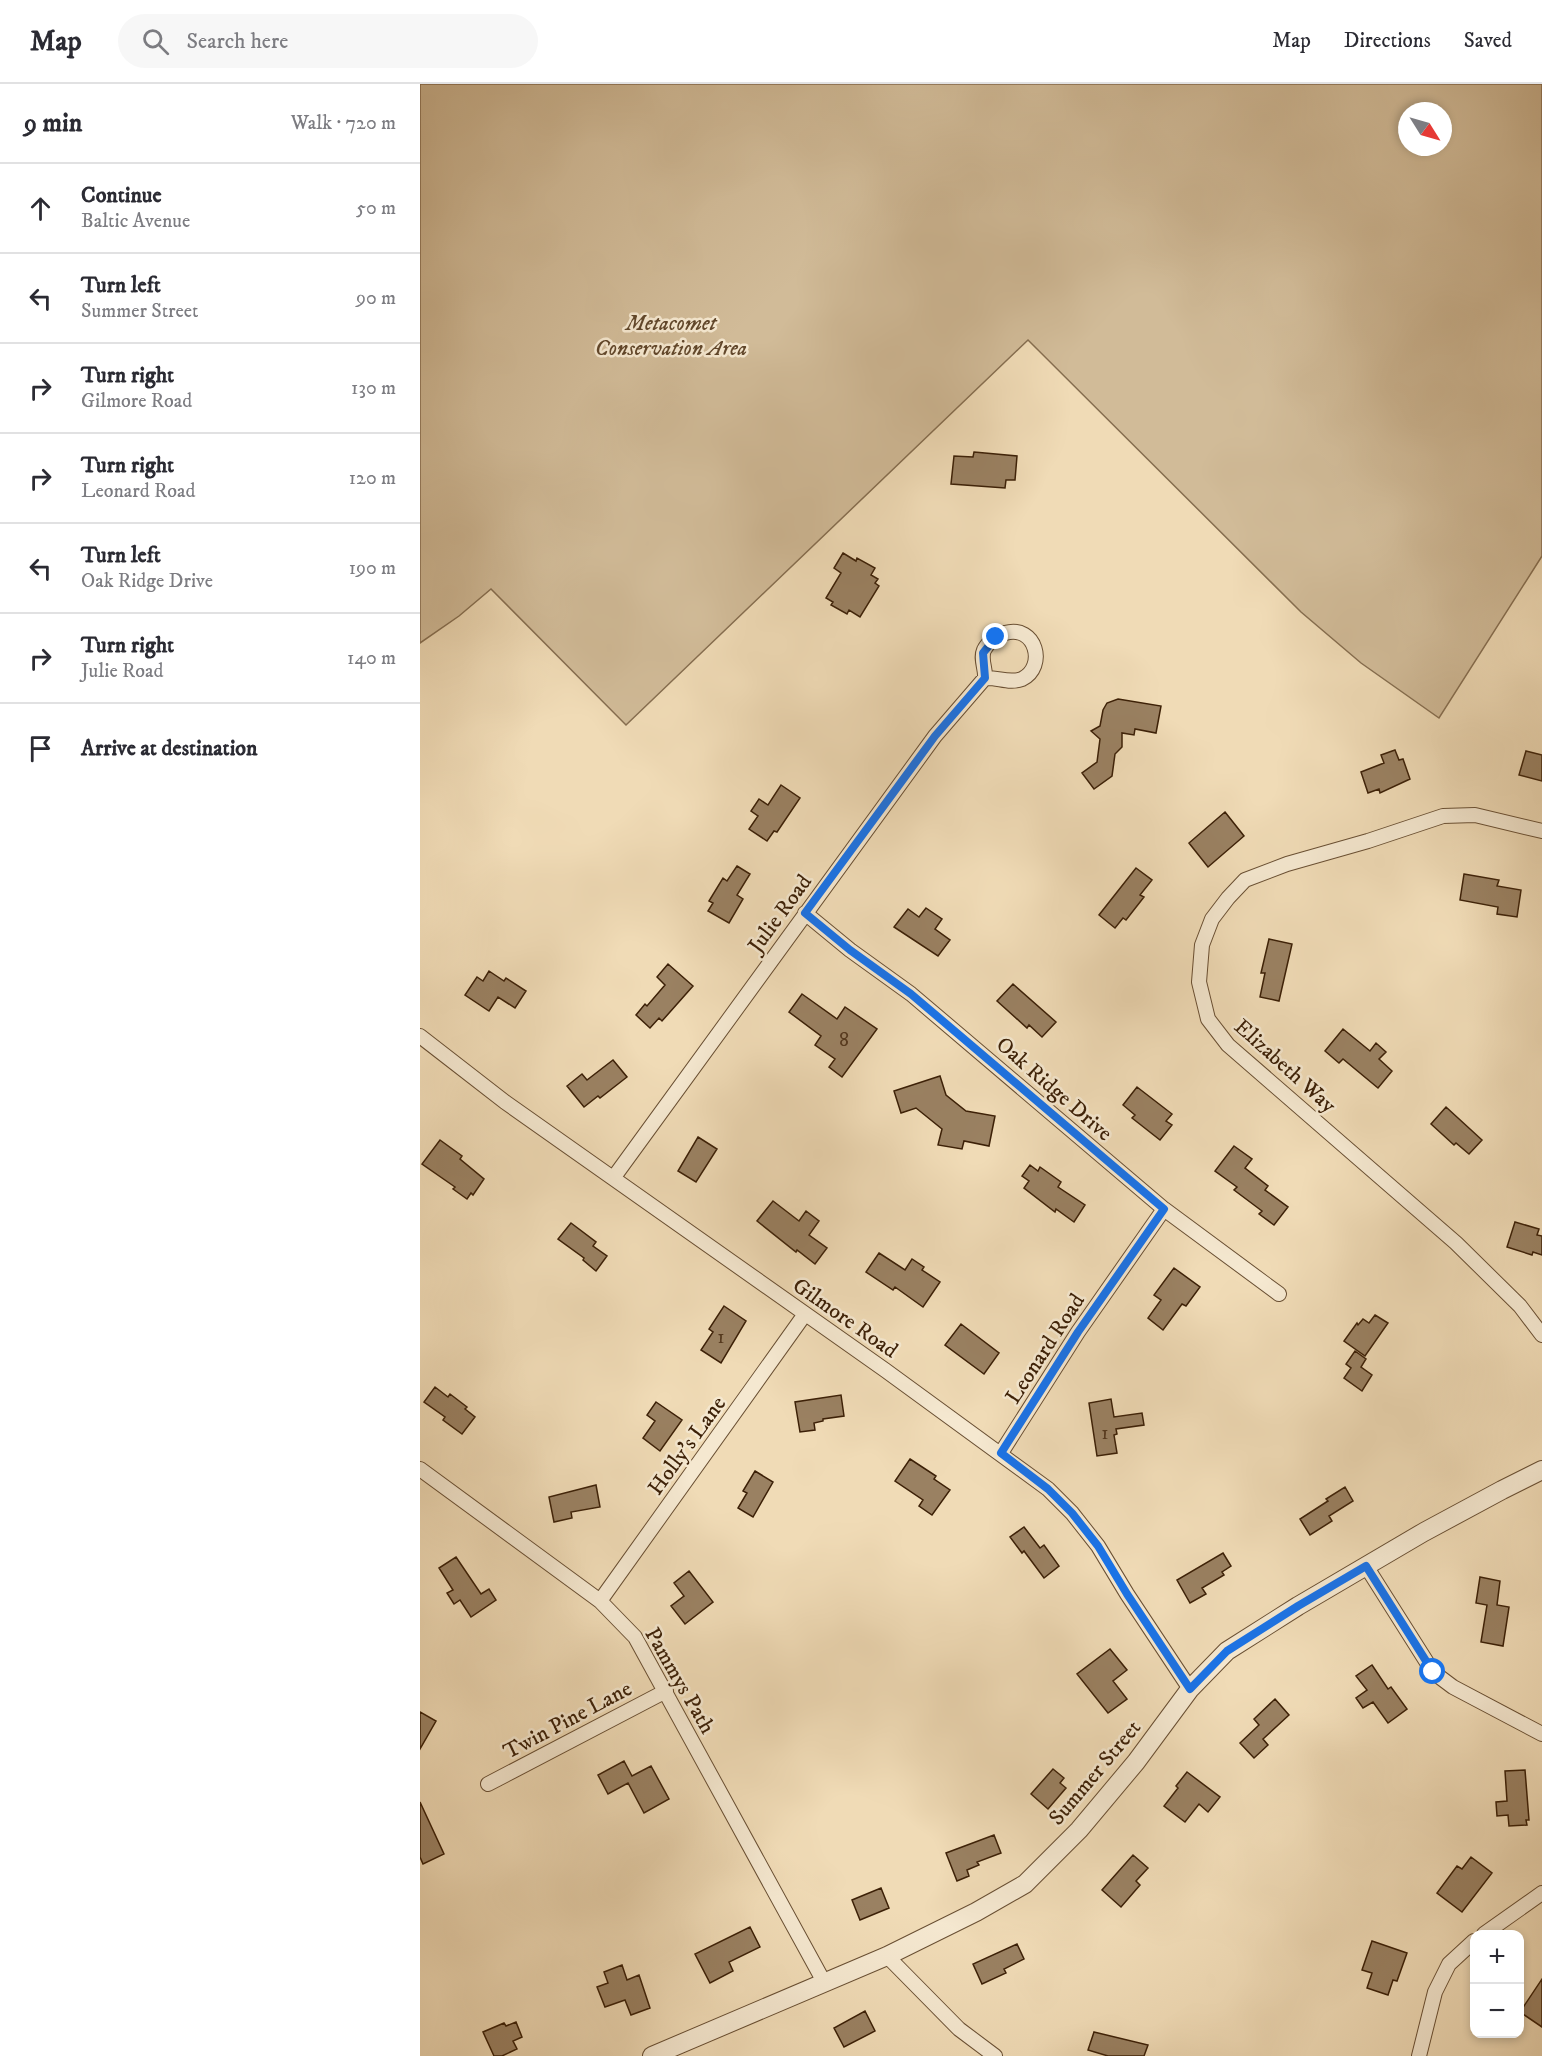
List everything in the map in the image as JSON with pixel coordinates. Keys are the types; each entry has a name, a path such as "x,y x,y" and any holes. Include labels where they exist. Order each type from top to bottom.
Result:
{"street":[{"name":"Julie Road","path":"614,1177 935,736 985,678"},
{"name":"Elizabeth Way","path":"1542,831 1475,815 1443,816 1368,841 1287,864 1245,880 1227,898 1212,919 1202,945 1199,982 1209,1019 1228,1045 1448,1236 1520,1306 1542,1335"},
{"name":"Oak Ridge Drive","path":"805,913 850,950 911,994 1164,1209 1279,1294"},
{"name":"Gilmore Road","path":"420,1036 506,1102 1001,1453 1048,1489 1072,1513 1098,1546 1190,1689"},
{"name":"Leonard Road","path":"1001,1453 1078,1332 1164,1209"},
{"name":"Holly's Lane","path":"600,1601 805,1314"},
{"name":"Pammys Path","path":"420,1469 600,1601 635,1637 824,1982"},
{"name":"Summer Street","path":"652,2056 887,1956 976,1912 1025,1884 1079,1830 1136,1762 1190,1689 1227,1651 1366,1566 1542,1470"},
{"path":"1366,1566 1433,1672 1453,1687 1542,1734"},
{"name":"Twin Pine Lane","path":"488,1784 666,1691"},
{"path":"1491,1930 1542,1893"},
{"path":"1419,2056 1435,1992 1449,1964 1470,1945"},
{"path":"887,1956 959,2029 995,2056"}],"green space":[{"name":"Metacomet Conservation Area","path":"420,84 1542,84 1542,556 1439,718 1361,663 1301,612 1028,340 626,725 491,589 459,616 420,643"}],"building":[{"path":"974,452 1017,456 1015,480 1006,480 1005,488 951,484 954,456 973,457"},
{"path":"843,553 875,568 871,575 878,579 875,583 879,586 860,617 849,610 847,614 831,605 833,602 826,598 841,573 834,568"},
{"path":"1118,699 1161,706 1156,733 1135,729 1134,735 1122,733 1122,747 1115,754 1112,776 1094,789 1082,773 1097,762 1100,739 1091,731 1100,726 1107,703"},
{"path":"1395,750 1399,760 1403,759 1410,779 1380,793 1379,789 1368,793 1361,772 1384,763 1381,755"},
{"path":"1526,751 1542,755 1542,781 1519,775"},
{"path":"781,785 800,798 777,832 774,831 767,841 749,829 758,816 751,811 759,799 768,805"},
{"path":"1225,812 1244,836 1208,867 1189,843"},
{"path":"737,866 750,874 737,895 743,899 729,923 708,911 713,903 709,901 723,878 727,881"},
{"path":"1136,868 1152,880 1140,895 1144,897 1126,920 1123,918 1115,928 1099,915"},
{"path":"1464,874 1499,880 1497,886 1521,890 1517,917 1497,914 1498,907 1460,900"},
{"path":"926,908 942,919 935,929 950,940 938,956 894,927 908,909 919,917"},
{"path":"1269,939 1292,944 1279,1001 1260,997 1265,973 1261,973"},
{"path":"668,964 693,986 662,1021 659,1018 650,1028 636,1015 665,985 657,977"},
{"path":"489,971 504,981 506,978 526,991 515,1008 498,997 489,1011 465,995 477,977 483,981"},
{"path":"1013,984 1056,1022 1042,1037 1029,1025 1027,1028 997,1001"},
{"path":"802,994 837,1019 845,1007 877,1029 842,1077 829,1067 835,1059 815,1045 821,1036 789,1012"},
{"path":"1343,1029 1370,1051 1376,1043 1386,1052 1379,1059 1392,1071 1378,1088 1343,1059 1339,1063 1325,1051"},
{"path":"613,1060 627,1077 584,1107 567,1086 582,1074 587,1080"},
{"path":"940,1076 946,1095 966,1111 995,1116 989,1146 964,1141 962,1149 938,1145 942,1129 916,1108 901,1113 894,1091"},
{"path":"1137,1087 1172,1114 1166,1121 1172,1125 1160,1140 1132,1118 1135,1115 1123,1105"},
{"path":"1446,1107 1482,1140 1469,1154 1456,1143 1454,1145 1431,1124"},
{"path":"698,1137 717,1149 696,1182 678,1171"},
{"path":"440,1140 462,1156 460,1159 484,1179 473,1195 471,1193 467,1199 453,1189 455,1187 422,1164"},
{"path":"1234,1146 1252,1159 1245,1168 1268,1186 1265,1190 1288,1207 1274,1225 1259,1214 1262,1211 1234,1190 1237,1187 1215,1171"},
{"path":"1030,1165 1038,1171 1040,1167 1061,1182 1058,1187 1085,1205 1074,1222 1056,1209 1055,1212 1024,1188 1029,1181 1022,1176"},
{"path":"773,1201 799,1221 806,1211 819,1221 809,1235 827,1248 815,1264 757,1221"},
{"path":"1515,1222 1539,1229 1537,1235 1542,1236 1542,1255 1533,1252 1532,1255 1507,1247"},
{"path":"571,1223 596,1242 593,1246 607,1256 596,1271 583,1260 584,1258 558,1239"},
{"path":"879,1253 905,1270 912,1259 924,1267 922,1270 940,1282 923,1307 895,1287 893,1290 866,1272"},
{"path":"1174,1268 1200,1287 1186,1306 1182,1304 1163,1330 1148,1318 1161,1300 1154,1295"},
{"path":"724,1306 746,1321 721,1363 701,1350 713,1332 709,1329"},
{"path":"1375,1315 1388,1323 1365,1356 1344,1341 1357,1323 1358,1325 1363,1319 1369,1323"},
{"path":"961,1324 999,1353 984,1374 945,1345"},
{"path":"1355,1351 1366,1359 1361,1367 1372,1375 1362,1391 1344,1378 1351,1368 1346,1364"},
{"path":"435,1387 448,1397 450,1394 467,1407 465,1409 475,1417 462,1434 443,1420 445,1417 424,1402"},
{"path":"841,1395 844,1416 823,1419 823,1421 814,1423 815,1430 800,1432 795,1402"},
{"path":"1111,1399 1114,1417 1142,1413 1144,1425 1116,1429 1117,1434 1114,1435 1117,1453 1097,1456 1089,1403"},
{"path":"656,1402 682,1420 660,1451 643,1438 655,1421 647,1415"},
{"path":"910,1459 936,1476 934,1479 950,1490 932,1515 919,1506 923,1500 895,1481"},
{"path":"755,1471 773,1482 753,1517 738,1508 747,1493 743,1491"},
{"path":"596,1485 600,1507 571,1512 572,1518 554,1522 549,1497"},
{"path":"1345,1487 1353,1501 1329,1516 1332,1521 1310,1535 1300,1519"},
{"path":"1024,1527 1040,1548 1044,1545 1059,1566 1044,1578 1024,1551 1022,1553 1010,1537"},
{"path":"1223,1553 1231,1566 1222,1572 1224,1575 1202,1588 1206,1594 1190,1603 1177,1580"},
{"path":"456,1557 481,1594 489,1589 496,1600 471,1617 460,1600 454,1604 447,1593 453,1590 439,1568"},
{"path":"689,1571 713,1602 685,1624 671,1606 684,1596 674,1583"},
{"path":"1480,1577 1500,1581 1497,1605 1509,1607 1503,1646 1481,1642 1487,1605 1476,1603"},
{"path":"1110,1649 1127,1670 1113,1681 1127,1699 1108,1713 1077,1674"},
{"path":"1372,1665 1388,1689 1391,1687 1407,1709 1388,1723 1373,1702 1363,1708 1356,1698 1367,1690 1356,1676"},
{"path":"1275,1699 1289,1715 1263,1739 1268,1745 1254,1758 1240,1743 1259,1725 1254,1719"},
{"path":"420,1712 436,1721 420,1749"},
{"path":"624,1761 632,1776 651,1766 669,1799 644,1813 628,1783 608,1794 598,1775"},
{"path":"1053,1769 1064,1778 1060,1783 1066,1788 1048,1809 1031,1794"},
{"path":"1525,1770 1529,1820 1526,1820 1527,1825 1509,1826 1508,1815 1497,1816 1496,1802 1507,1801 1505,1771"},
{"path":"1187,1772 1220,1797 1208,1812 1199,1804 1185,1822 1164,1806"},
{"path":"420,1802 444,1854 423,1864 420,1857"},
{"path":"994,1835 1001,1853 977,1862 979,1865 967,1870 969,1876 957,1881 946,1853"},
{"path":"1133,1855 1148,1868 1136,1881 1140,1885 1121,1907 1102,1890"},
{"path":"1471,1857 1492,1873 1462,1912 1437,1893 1457,1866 1462,1869"},
{"path":"881,1888 889,1908 860,1920 852,1900"},
{"path":"750,1927 760,1947 729,1962 733,1971 710,1983 695,1954"},
{"path":"1372,1941 1407,1953 1397,1981 1393,1980 1388,1995 1367,1988 1372,1973 1362,1970"},
{"path":"1017,1944 1024,1959 1004,1969 1006,1973 982,1984 973,1964"},
{"path":"622,1965 627,1980 639,1975 650,2008 631,2015 625,2000 605,2007 597,1987 608,1983 604,1972"},
{"path":"1542,1979 1542,2027 1524,2015 1524,2006"},
{"path":"865,2011 875,2031 844,2047 834,2028"},
{"path":"516,2022 522,2037 513,2041 517,2049 502,2056 494,2056 483,2032 504,2023 506,2026"},
{"path":"1094,2032 1148,2045 1144,2056 1108,2056 1088,2050"}],"route":[{"path":"996,637 983,653 985,678 935,736 805,913 850,950 911,994 1164,1209 1078,1332 1001,1453 1048,1489 1072,1513 1098,1546 1190,1689 1227,1651 1366,1566 1433,1672"}]}
